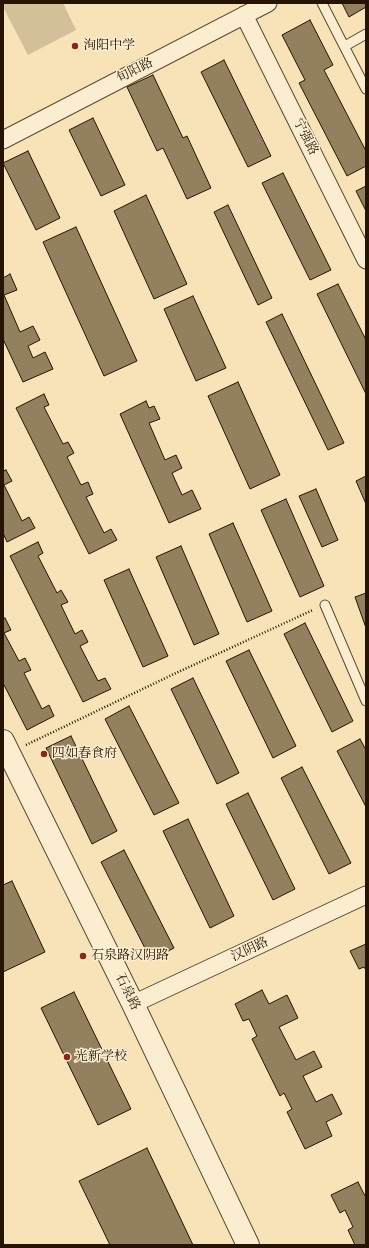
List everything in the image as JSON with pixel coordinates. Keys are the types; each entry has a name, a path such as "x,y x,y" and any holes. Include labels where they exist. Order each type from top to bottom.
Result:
{"street":[{"name":"旬阳路","path":"3,140 268,3"},
{"name":"宁强路","path":"244,15 366,260"},
{"name":"石泉路","path":"6,747 133,1004 248,1245"},
{"name":"汉阴路","path":"133,1004 366,895"}],"lane":[{"path":"322,3 366,89"},
{"path":"344,46 366,34"},
{"path":"325,605 366,701"}],"path":[{"path":"6,747 176,673 325,605"}],"shaded area":[{"path":"3,3 63,3 76,30 28,55 3,7"}],"building":[{"path":"342,3 366,3 366,7 349,17"},
{"path":"310,20 333,65 324,70 366,151 366,166 347,176 299,83 305,80 282,35"},
{"path":"224,60 271,156 248,167 201,72"},
{"path":"153,75 183,138 187,136 211,188 187,199 163,148 157,151 127,87"},
{"path":"93,118 125,185 101,196 69,130"},
{"path":"28,151 60,218 36,230 3,163"},
{"path":"283,173 331,270 310,280 262,183"},
{"path":"366,186 366,211 356,191"},
{"path":"146,195 187,284 154,299 114,211"},
{"path":"228,205 272,298 258,305 214,212"},
{"path":"76,227 137,361 104,376 43,242"},
{"path":"10,274 17,290 4,295 20,332 33,326 40,340 28,346 33,358 45,352 53,369 23,382 3,339 3,278"},
{"path":"338,284 366,340 366,394 317,294"},
{"path":"193,296 226,368 196,381 164,309"},
{"path":"282,314 344,443 328,450 266,322"},
{"path":"238,382 280,475 250,489 208,396"},
{"path":"44,394 49,405 44,407 63,444 68,442 74,453 67,457 81,485 88,482 93,494 86,497 104,533 111,529 117,540 89,554 16,408"},
{"path":"146,401 149,408 154,406 160,419 149,423 165,460 176,455 182,468 172,473 182,495 192,490 201,509 169,523 120,414"},
{"path":"6,470 12,481 4,485 22,521 29,517 35,528 7,542 3,533 3,471"},
{"path":"366,476 366,504 356,481"},
{"path":"316,489 338,540 322,547 299,496"},
{"path":"286,499 324,586 300,597 261,510"},
{"path":"233,523 272,611 247,622 209,534"},
{"path":"38,542 43,553 38,556 57,593 61,590 68,602 61,605 75,634 82,630 88,642 80,646 98,681 105,678 111,689 83,702 10,556"},
{"path":"181,546 219,634 194,645 156,557"},
{"path":"129,569 168,656 143,667 104,580"},
{"path":"366,593 366,628 355,597"},
{"path":"5,618 11,630 4,633 19,661 25,658 31,670 24,673 42,709 49,705 54,716 27,730 3,683 3,619"},
{"path":"305,623 353,721 332,732 284,634"},
{"path":"249,650 296,746 273,758 226,661"},
{"path":"193,678 239,773 217,784 171,689"},
{"path":"129,706 179,803 154,815 105,719"},
{"path":"71,736 117,831 92,844 46,748"},
{"path":"360,739 366,750 366,807 337,751"},
{"path":"302,767 351,863 329,874 281,778"},
{"path":"248,793 295,889 273,900 226,804"},
{"path":"188,819 234,916 210,928 163,831"},
{"path":"124,850 174,948 151,960 101,862"},
{"path":"12,881 45,952 3,972 3,885"},
{"path":"366,944 366,970 364,967 359,969 350,951"},
{"path":"262,990 269,1004 287,995 298,1018 279,1027 296,1060 314,1051 322,1067 303,1076 316,1102 332,1094 342,1114 326,1122 332,1136 305,1149 287,1112 292,1109 284,1093 280,1096 252,1039 257,1036 249,1019 243,1021 235,1004"},
{"path":"74,992 131,1109 98,1125 41,1008"},
{"path":"147,1148 193,1245 110,1245 79,1181"},
{"path":"358,1182 365,1196 366,1195 366,1245 355,1245 348,1230 353,1227 345,1210 340,1213 331,1195"}],"place":[{"name":"洵阳中学","path":"75,46"},
{"name":"四如春食府","path":"44,754"},
{"name":"石泉路汉阴路","path":"83,956"},
{"name":"光新学校","path":"67,1057"}]}
